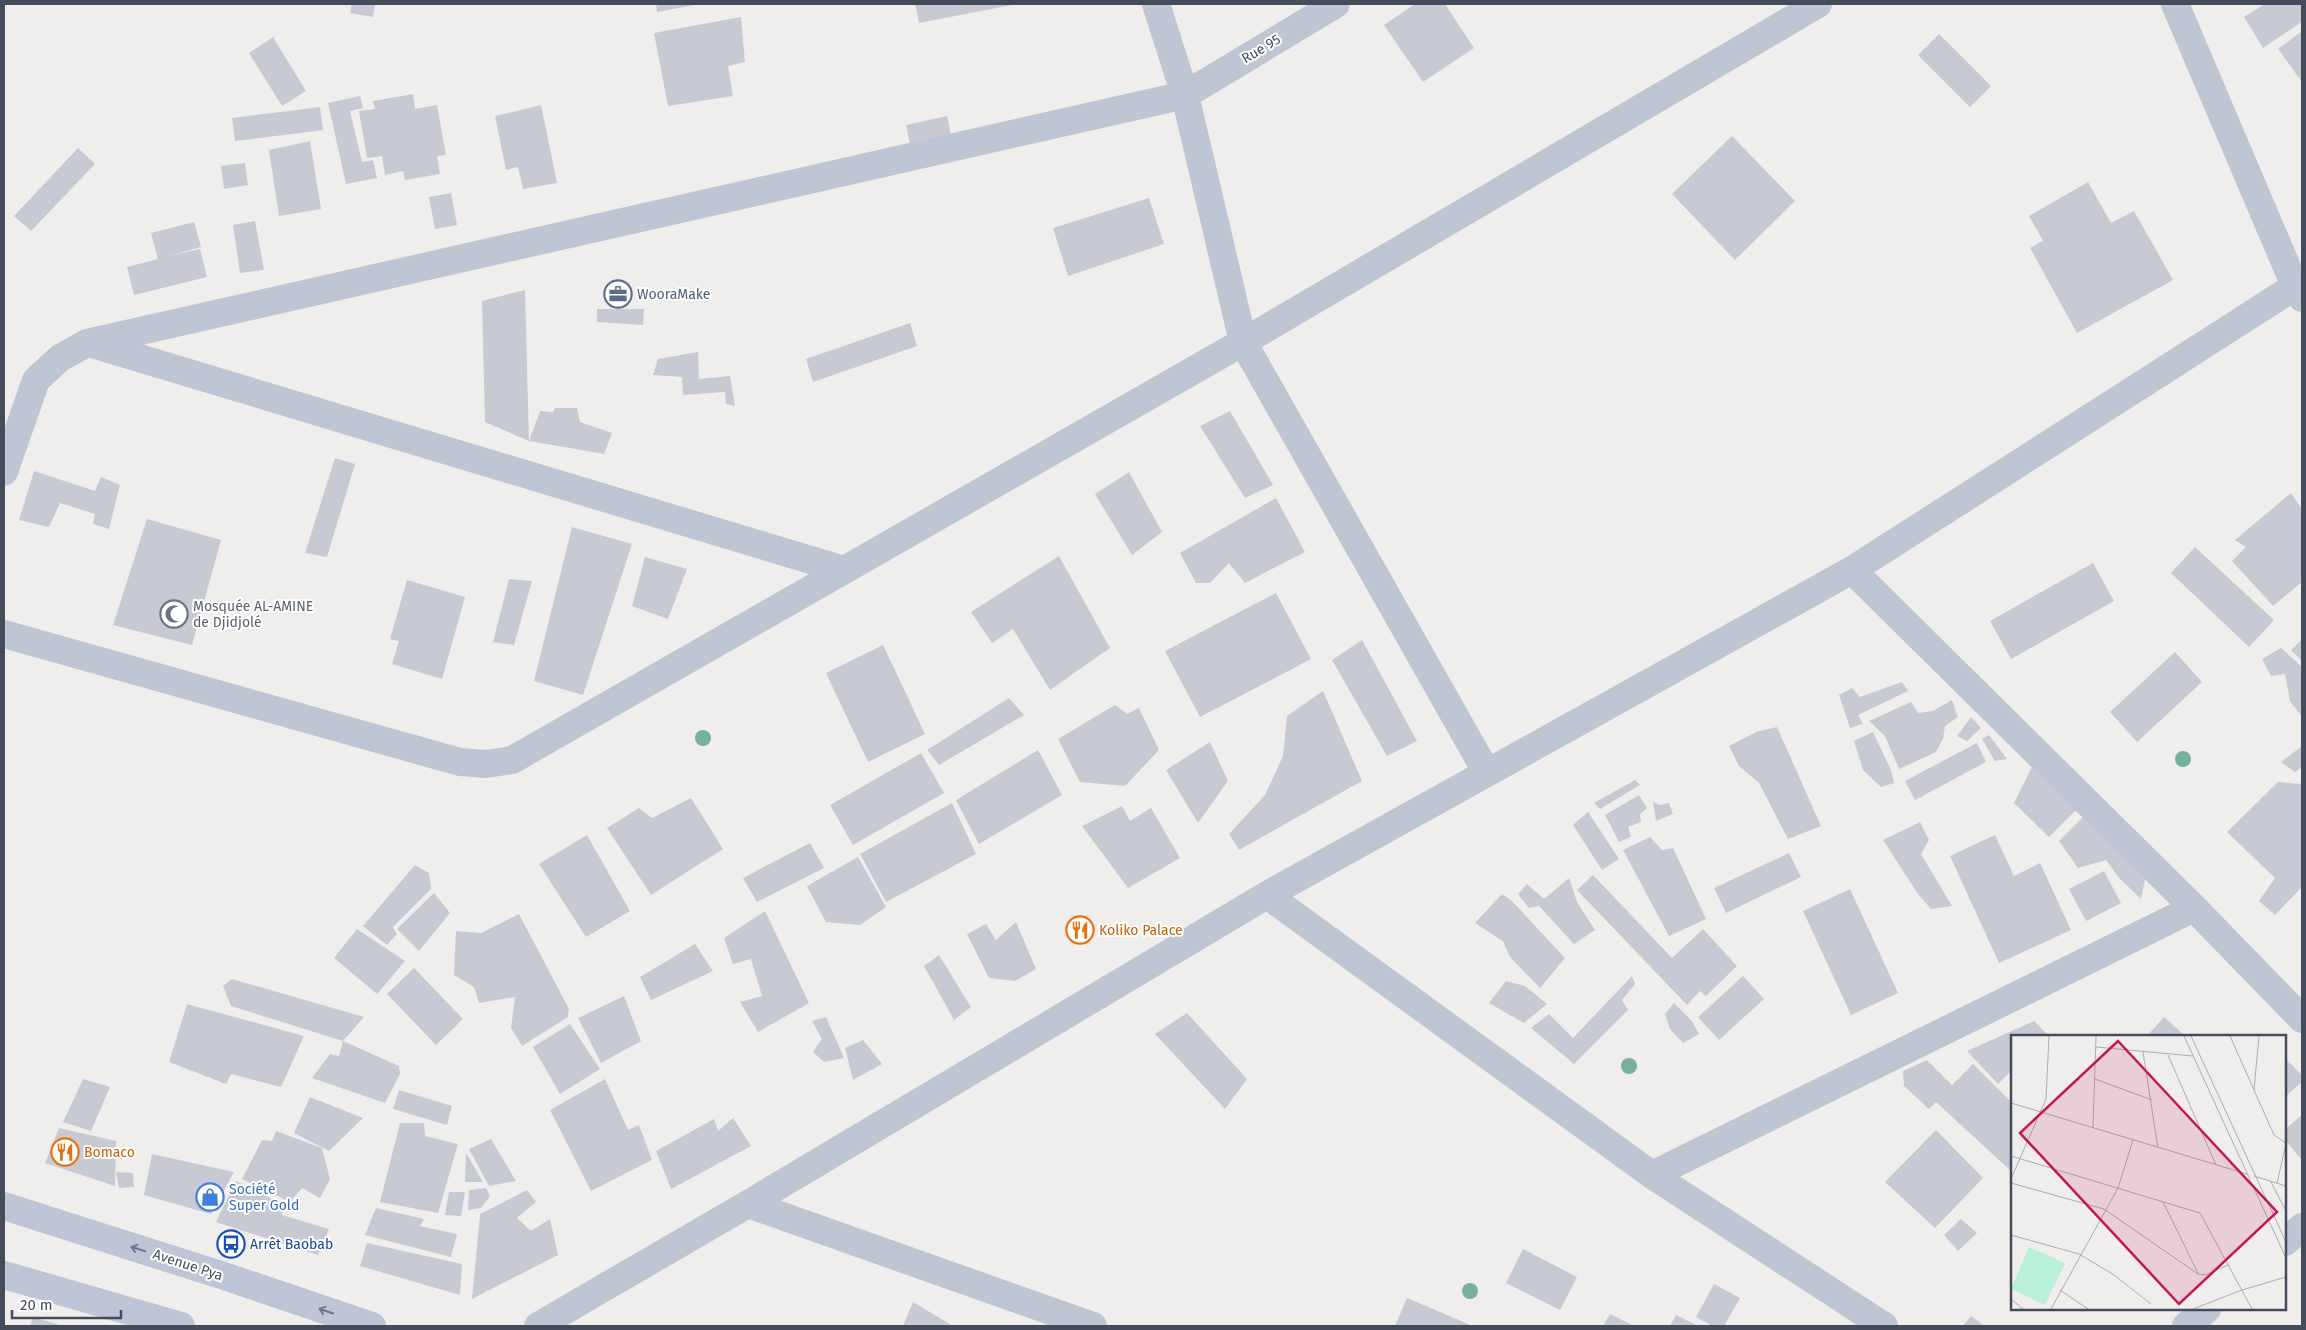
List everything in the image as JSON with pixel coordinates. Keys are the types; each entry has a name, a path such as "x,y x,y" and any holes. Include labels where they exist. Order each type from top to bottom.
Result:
{"main road":[{"name":"Avenue Pya","path":"4,1206 221,1275 372,1326"},
{"path":"4,1275 181,1326"}],"street":[{"path":"1156,4 1185,95 1242,342 1488,773"},
{"name":"Rue 95","path":"4,472 36,380 60,358 87,343 1185,95 1336,4"},
{"path":"4,634 460,762 486,764 512,760 1242,342 1818,4"},
{"path":"538,1326 748,1204 1267,895 1852,570 2300,289 2176,4"},
{"path":"87,343 844,570"},
{"path":"1852,570 2194,908 2302,1018"},
{"path":"1267,895 1652,1175 1884,1326"},
{"path":"1652,1175 2194,908"},
{"path":"748,1204 1093,1326"},
{"path":"2286,1241 2302,1227"},
{"path":"2186,1326 2206,1310"}],"building":[{"path":"352,4 375,4 373,17 350,13"},
{"path":"656,4 695,4 695,5 657,12"},
{"path":"915,4 1012,4 1012,5 919,23"},
{"path":"1415,4 1445,4 1474,48 1423,82 1384,25"},
{"path":"2265,4 2302,4 2302,22 2263,48 2244,17"},
{"path":"741,17 745,62 728,66 733,96 668,106 654,33"},
{"path":"2302,31 2302,82 2278,49"},
{"path":"1939,34 1991,86 1970,107 1918,55"},
{"path":"273,37 306,91 282,106 249,53"},
{"path":"413,94 415,109 437,105 446,155 437,156 440,174 405,180 403,171 385,175 382,156 367,158 359,111 375,109 373,101"},
{"path":"360,96 363,108 350,111 362,162 373,160 377,178 346,184 328,103"},
{"path":"541,105 557,183 523,189 518,167 506,170 495,116"},
{"path":"320,107 323,130 235,141 232,118"},
{"path":"947,116 951,135 910,144 906,125"},
{"path":"1732,136 1795,201 1735,260 1672,194"},
{"path":"310,141 321,209 279,216 269,150"},
{"path":"78,148 95,164 31,231 14,216"},
{"path":"245,163 248,185 224,189 221,166"},
{"path":"2088,182 2111,223 2134,211 2173,280 2077,333 2030,248 2043,241 2029,216"},
{"path":"451,193 457,225 435,229 429,197"},
{"path":"1149,198 1164,244 1068,276 1053,228"},
{"path":"255,221 264,270 240,273 233,225"},
{"path":"194,222 201,247 169,256 200,249 207,277 134,295 127,267 158,259 151,233"},
{"path":"525,290 529,441 485,422 482,301"},
{"path":"597,309 644,309 643,325 597,322"},
{"path":"910,323 917,346 813,382 806,359"},
{"path":"698,352 699,379 730,376 735,406 726,404 725,392 683,395 682,377 653,375 658,359"},
{"path":"555,408 577,408 580,422 612,433 604,454 529,441 540,411 553,412"},
{"path":"1230,411 1273,485 1245,498 1200,426"},
{"path":"335,458 355,464 327,557 305,553"},
{"path":"34,471 95,491 101,477 120,485 109,529 93,524 95,514 60,503 49,527 19,520"},
{"path":"1129,472 1162,532 1132,555 1095,494"},
{"path":"2291,493 2302,509 2302,582 2273,606 2232,561 2246,547 2235,540"},
{"path":"1276,498 1305,552 1245,583 1229,563 1210,583 1196,583 1180,553"},
{"path":"147,519 221,540 192,645 113,625"},
{"path":"572,527 632,544 583,695 534,681"},
{"path":"2195,547 2274,620 2249,647 2171,573"},
{"path":"1059,556 1110,648 1050,690 1013,629 992,643 971,612"},
{"path":"645,557 687,569 668,619 632,606"},
{"path":"2093,563 2114,601 2011,659 1990,621"},
{"path":"509,579 532,581 514,645 493,642"},
{"path":"407,580 465,597 442,679 392,664 399,641 390,639"},
{"path":"1276,593 1311,659 1200,717 1165,651"},
{"path":"2302,639 2302,661 2291,650"},
{"path":"1362,640 1417,741 1387,756 1332,660"},
{"path":"883,645 925,734 868,762 826,673"},
{"path":"2281,648 2302,667 2302,717 2290,701 2285,674 2271,676 2262,659"},
{"path":"2175,652 2202,682 2137,742 2110,712"},
{"path":"1902,682 1908,691 1858,715 1863,724 1850,728 1839,695 1852,688 1860,697"},
{"path":"1323,691 1362,781 1239,850 1229,834 1265,795 1283,756 1287,716"},
{"path":"1009,698 1024,715 939,765 927,750"},
{"path":"1952,700 1958,717 1945,726 1943,739 1936,752 1899,769 1885,736 1869,721 1911,702 1918,713 1933,711"},
{"path":"1115,705 1127,714 1139,708 1159,750 1125,786 1080,782 1058,739"},
{"path":"1971,717 1981,728 1967,741 1957,736"},
{"path":"1777,727 1821,826 1788,839 1759,783 1739,766 1729,746 1756,732"},
{"path":"1873,732 1891,770 1894,783 1881,787 1863,770 1854,741"},
{"path":"1989,735 2007,759 1995,761 1982,739"},
{"path":"1210,742 1228,781 1198,823 1166,770"},
{"path":"1977,743 1986,762 1915,800 1905,781"},
{"path":"2302,746 2302,767 2295,772 2281,762"},
{"path":"1038,750 1062,795 979,844 956,800"},
{"path":"921,753 944,793 853,845 830,805"},
{"path":"2034,763 2078,808 2049,837 2014,803"},
{"path":"1635,780 1640,785 1600,809 1594,803"},
{"path":"2278,782 2302,784 2302,887 2275,915 2259,901 2275,878 2227,832"},
{"path":"1639,795 1647,808 1640,814 1641,822 1628,827 1631,837 1619,842 1605,815"},
{"path":"691,798 723,849 651,895 607,828 639,808 652,818"},
{"path":"1653,802 1660,805 1669,803 1673,814 1656,821"},
{"path":"952,803 976,854 886,902 860,854"},
{"path":"1122,806 1130,821 1151,808 1180,858 1128,888 1082,826"},
{"path":"1588,812 1619,859 1602,870 1573,825"},
{"path":"2086,814 2146,875 2141,899 2119,878 2106,860 2078,868 2059,841"},
{"path":"1920,822 1929,840 1921,854 1952,906 1931,909 1918,894 1883,840"},
{"path":"587,835 630,911 586,937 539,864"},
{"path":"1995,835 2014,876 2040,863 2071,930 1999,963 1950,856"},
{"path":"1650,837 1662,850 1673,848 1706,919 1669,936 1623,850"},
{"path":"810,843 824,868 757,902 743,878"},
{"path":"1789,853 1801,877 1726,913 1714,888"},
{"path":"858,857 886,907 860,925 826,922 807,886"},
{"path":"415,865 429,873 431,889 393,927 397,934 387,945 363,926"},
{"path":"2104,871 2121,903 2086,921 2069,889"},
{"path":"1593,875 1672,958 1703,929 1737,966 1706,996 1700,991 1687,1005 1577,890"},
{"path":"1569,878 1577,902 1595,930 1574,944 1539,906 1529,908 1518,894 1527,884 1544,899"},
{"path":"1850,889 1898,993 1851,1015 1803,911"},
{"path":"434,893 450,913 419,951 397,929"},
{"path":"1502,894 1512,901 1565,958 1540,988 1510,957 1503,941 1475,923"},
{"path":"765,911 809,1003 758,1032 740,1002 762,996 751,959 733,964 724,938"},
{"path":"519,914 569,1009 568,1017 522,1046 511,1028 515,997 479,1003 474,987 454,975 456,931 481,933"},
{"path":"1016,922 1036,969 1015,981 989,978 967,934 986,924 996,940"},
{"path":"357,929 405,961 377,994 334,958"},
{"path":"695,944 713,971 651,1000 640,977"},
{"path":"939,955 971,1007 954,1020 924,966"},
{"path":"414,968 463,1019 436,1045 387,994"},
{"path":"1632,976 1635,984 1622,1000 1628,1010 1574,1064 1531,1028 1549,1014 1573,1038"},
{"path":"1743,976 1764,999 1719,1040 1698,1017"},
{"path":"232,979 364,1017 343,1041 231,1006 223,986"},
{"path":"1506,981 1525,986 1547,1004 1524,1023 1489,1003"},
{"path":"624,996 641,1041 601,1063 578,1018"},
{"path":"1674,1003 1692,1021 1699,1034 1683,1043 1670,1029 1665,1014"},
{"path":"187,1004 304,1036 281,1087 231,1074 226,1084 169,1062"},
{"path":"1187,1013 1247,1079 1225,1109 1155,1034"},
{"path":"826,1017 844,1058 824,1062 813,1052 822,1039 812,1021"},
{"path":"2164,1017 2184,1035 2148,1035"},
{"path":"2034,1021 2048,1035 2011,1035 2011,1071 1998,1084 1967,1051"},
{"path":"570,1024 600,1069 560,1094 533,1047"},
{"path":"863,1040 882,1064 853,1080 845,1048"},
{"path":"343,1041 399,1066 400,1074 385,1103 312,1078 330,1054 339,1056"},
{"path":"2286,1059 2302,1075 2302,1082 2286,1096"},
{"path":"1927,1060 1952,1085 1973,1064 2011,1102 2011,1171 1936,1102 1929,1109 1904,1086 1903,1071"},
{"path":"83,1079 110,1087 91,1131 63,1122"},
{"path":"605,1079 628,1130 639,1125 652,1160 591,1191 550,1110"},
{"path":"399,1090 452,1106 447,1125 393,1109"},
{"path":"310,1097 363,1118 329,1151 294,1133"},
{"path":"2302,1115 2302,1160 2286,1141 2286,1128"},
{"path":"733,1118 751,1146 671,1189 656,1151 714,1119 718,1131"},
{"path":"400,1123 424,1123 425,1136 458,1144 438,1213 380,1202"},
{"path":"59,1128 116,1141 115,1186 45,1163"},
{"path":"1936,1130 1983,1178 1935,1228 1885,1182"},
{"path":"276,1131 322,1148 330,1179 320,1198 302,1188 290,1202 242,1179 262,1140 272,1141"},
{"path":"491,1139 516,1181 489,1186 469,1149"},
{"path":"466,1153 483,1182 465,1182"},
{"path":"152,1154 234,1172 211,1214 144,1195"},
{"path":"116,1172 133,1173 134,1187 119,1188"},
{"path":"236,1181 286,1206 282,1215 329,1229 318,1255 216,1222"},
{"path":"486,1188 490,1196 481,1208 468,1210 469,1190"},
{"path":"527,1190 536,1202 517,1218 531,1231 550,1219 558,1255 472,1299 480,1214"},
{"path":"449,1192 465,1192 461,1216 445,1215"},
{"path":"376,1208 424,1219 420,1226 457,1234 451,1257 365,1235"},
{"path":"1961,1219 1977,1233 1958,1251 1944,1235"},
{"path":"367,1243 462,1264 460,1295 360,1266"},
{"path":"1523,1249 1577,1277 1560,1310 1506,1283"},
{"path":"1714,1284 1740,1298 1724,1326 1713,1326 1696,1317"},
{"path":"1407,1298 1473,1326 1395,1326"},
{"path":"913,1302 953,1326 903,1326"},
{"path":"1610,1314 1634,1326 1603,1326"},
{"path":"1676,1315 1698,1326 1670,1326"},
{"path":"1971,1316 1984,1326 1963,1326"},
{"path":"33,1317 63,1326 30,1326"}],"place":[{"name":"WooraMake","path":"618,294"},
{"name":"Mosquée AL-AMINE de Djidjolé","path":"174,614"},
{"name":"Koliko Palace","path":"1080,930"},
{"name":"Bomaco","path":"65,1152"},
{"name":"Société Super Gold","path":"210,1197"},
{"name":"Arrêt Baobab","path":"231,1244"}]}
